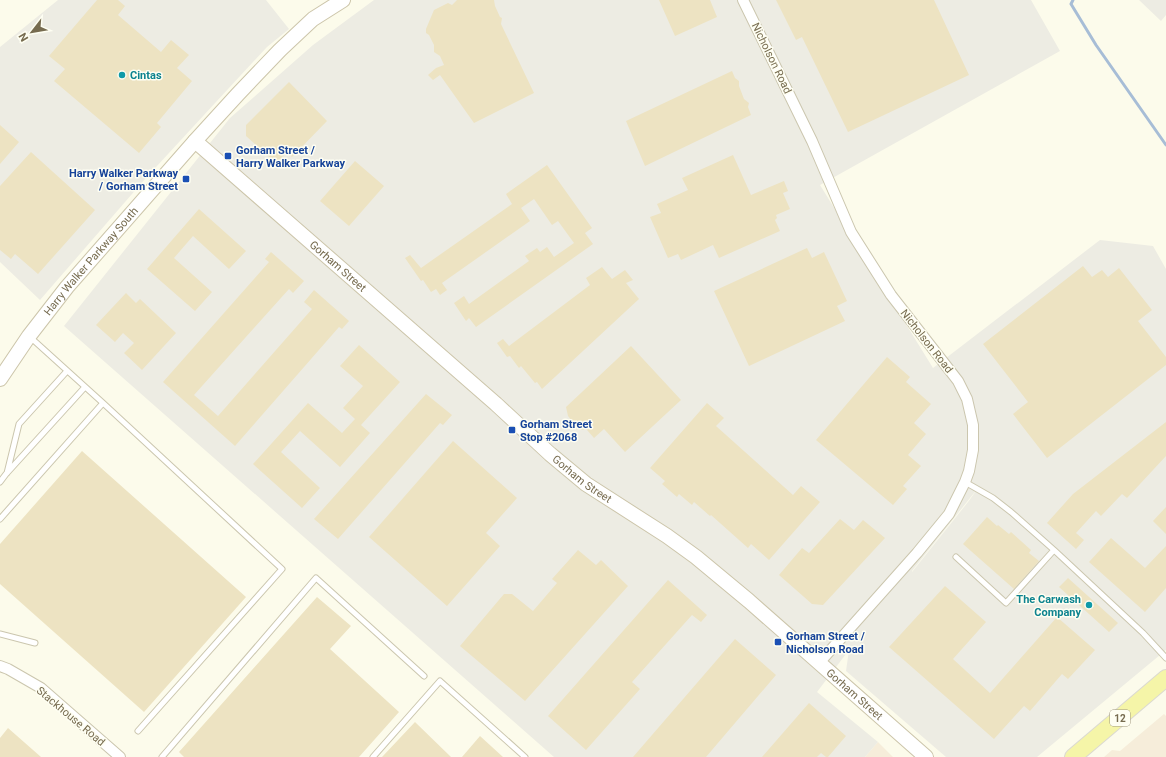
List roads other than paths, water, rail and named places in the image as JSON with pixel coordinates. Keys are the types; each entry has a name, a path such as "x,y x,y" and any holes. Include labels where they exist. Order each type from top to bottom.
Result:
{"main road":[{"name":"12","path":"1072,757 1166,678"}],"street":[{"name":"Harry Walker Parkway South","path":"0,379 29,336 67,287 195,141 280,50 313,19 343,0"},
{"name":"Nicholson Road","path":"743,0 812,141 851,232 892,295 958,381 967,399 973,425 973,450 969,471 949,514 819,663"},
{"name":"Gorham Street","path":"195,141 485,395 550,454 586,484 667,536 696,557 749,601 926,757"},
{"name":"Stackhouse Road","path":"0,666 41,688 120,757"}],"lane":[{"path":"29,336 282,569 138,731"},
{"path":"6,474 19,424 67,371"},
{"path":"0,482 85,387"},
{"path":"0,519 103,403"},
{"path":"965,482 993,498 1011,512 1143,633 1166,658"},
{"path":"956,557 1006,603 1054,550"},
{"path":"162,757 316,578 424,676"},
{"path":"0,634 35,643"},
{"path":"373,757 440,681 525,757"}],"waterway":[{"path":"1073,0 1071,4 1096,45 1166,145"}],"place":[{"name":"Cintas","path":"122,75"},
{"name":"Gorham Street / Harry Walker Parkway","path":"228,156"},
{"name":"Harry Walker Parkway / Gorham Street","path":"186,179"},
{"name":"Gorham Street Stop #2068","path":"512,430"},
{"name":"The Carwash Company","path":"1089,605"},
{"name":"Gorham Street / Nicholson Road","path":"778,642"}]}
